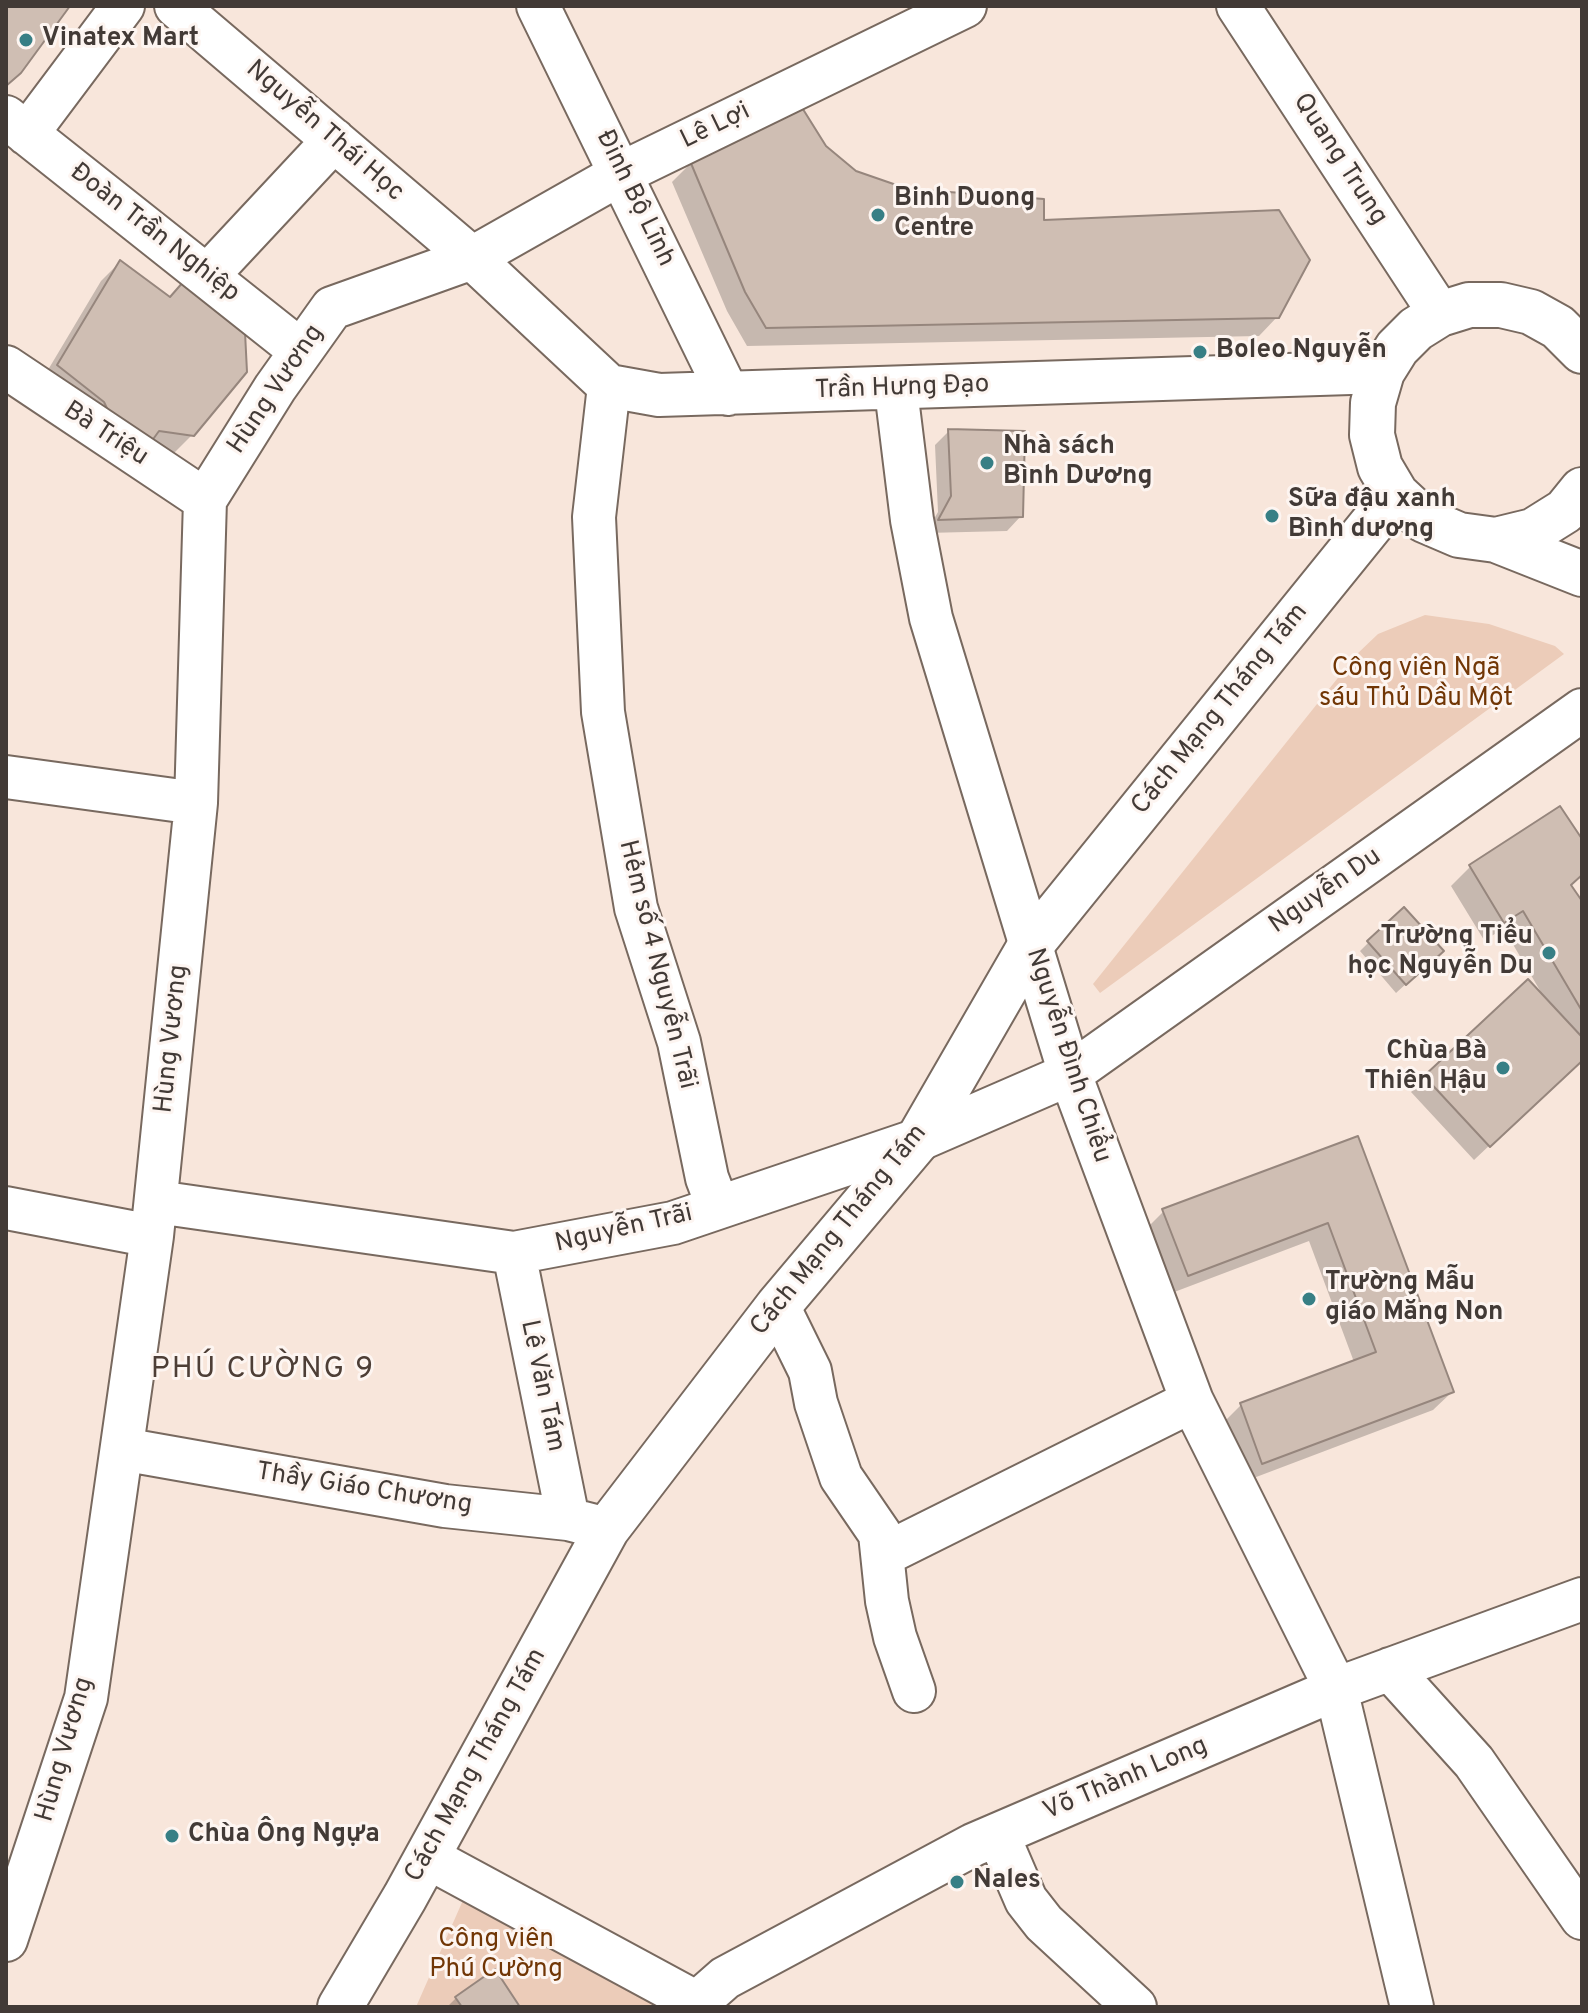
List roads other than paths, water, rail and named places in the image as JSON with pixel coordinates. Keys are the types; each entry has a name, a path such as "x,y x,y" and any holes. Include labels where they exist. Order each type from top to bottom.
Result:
{"main road":[{"path":"1574,330 1531,312 1501,305 1469,305 1440,314 1416,329 1397,348 1382,372 1373,403 1372,435 1380,467 1396,494 1424,520 1459,535 1496,540 1582,574"},
{"path":"1496,540 1533,531 1565,511 1582,490"},
{"name":"Cách Mạng Tháng Tám","path":"340,2007 427,1857 587,1524 918,1140 1030,946 1396,494"}],"street":[{"path":"17,126 123,6"},
{"name":"Nguyễn Thái Học","path":"176,6 472,258"},
{"name":"Đinh Bộ Lĩnh","path":"538,6 728,394"},
{"name":"Quang Trung","path":"1238,6 1440,314"},
{"name":"Lê Lợi","path":"472,258 622,173 951,9"},
{"name":"Đoàn Trần Nghiệp","path":"17,126 301,351"},
{"path":"207,276 334,140"},
{"path":"472,258 609,386"},
{"name":"Hùng Vương","path":"6,1940 86,1698 154,1219 196,803 205,500 332,308 472,258"},
{"name":"Bà Triệu","path":"6,367 205,500"},
{"name":"Trần Hưng Đạo","path":"609,386 659,395 728,394 1382,372"},
{"name":"Hẻm số 4 Nguyễn Trãi","path":"609,386 594,517 603,712 636,908 679,1042 707,1178 718,1207"},
{"name":"Nguyễn Đình Chiểu","path":"896,390 912,520 931,618 1070,1074 1192,1401 1336,1689 1412,2007"},
{"name":"Nguyễn Du","path":"1070,1074 1582,710"},
{"path":"6,777 196,803"},
{"name":"Nguyễn Trãi","path":"6,1208 514,1253 673,1223 918,1140 1070,1074"},
{"name":"Lê Văn Tám","path":"514,1253 587,1524"},
{"path":"778,1306 810,1371 816,1403 841,1477 880,1534 883,1575 895,1637 914,1691"},
{"path":"883,1555 1192,1401"},
{"name":"Thầy Giáo Chương","path":"122,1449 445,1506 587,1524"},
{"name":"Võ Thành Long","path":"694,2005 725,1978 998,1835 1336,1689 1582,1599"},
{"path":"1390,1669 1474,1762 1582,1918"},
{"path":"998,1835 1026,1900 1044,1923 1135,2007"},
{"path":"427,1857 694,2005"}],"place":[{"name":"Vinatex Mart","path":"26,40"},
{"name":"Binh Duong Centre","path":"878,215"},
{"name":"Boleo Nguyễn","path":"1200,352"},
{"name":"Nhà sách Bình Dương","path":"987,463"},
{"name":"Sữa đậu xanh Bình dương","path":"1272,516"},
{"name":"Trường Tiểu học Nguyễn Du","path":"1549,953"},
{"name":"Chùa Bà Thiên Hậu","path":"1503,1068"},
{"name":"Trường Mẫu giáo Măng Non","path":"1309,1299"},
{"name":"Chùa Ông Ngựa","path":"172,1836"},
{"name":"Nales","path":"957,1882"}],"district":[{"name":"PHÚ CƯỜNG 9","path":"263,1371"}],"park label":[{"name":"Công viên Ngã sáu Thủ Dầu Một","path":"1416,685"},
{"name":"Công viên Phú Cường","path":"496,1956"}]}
